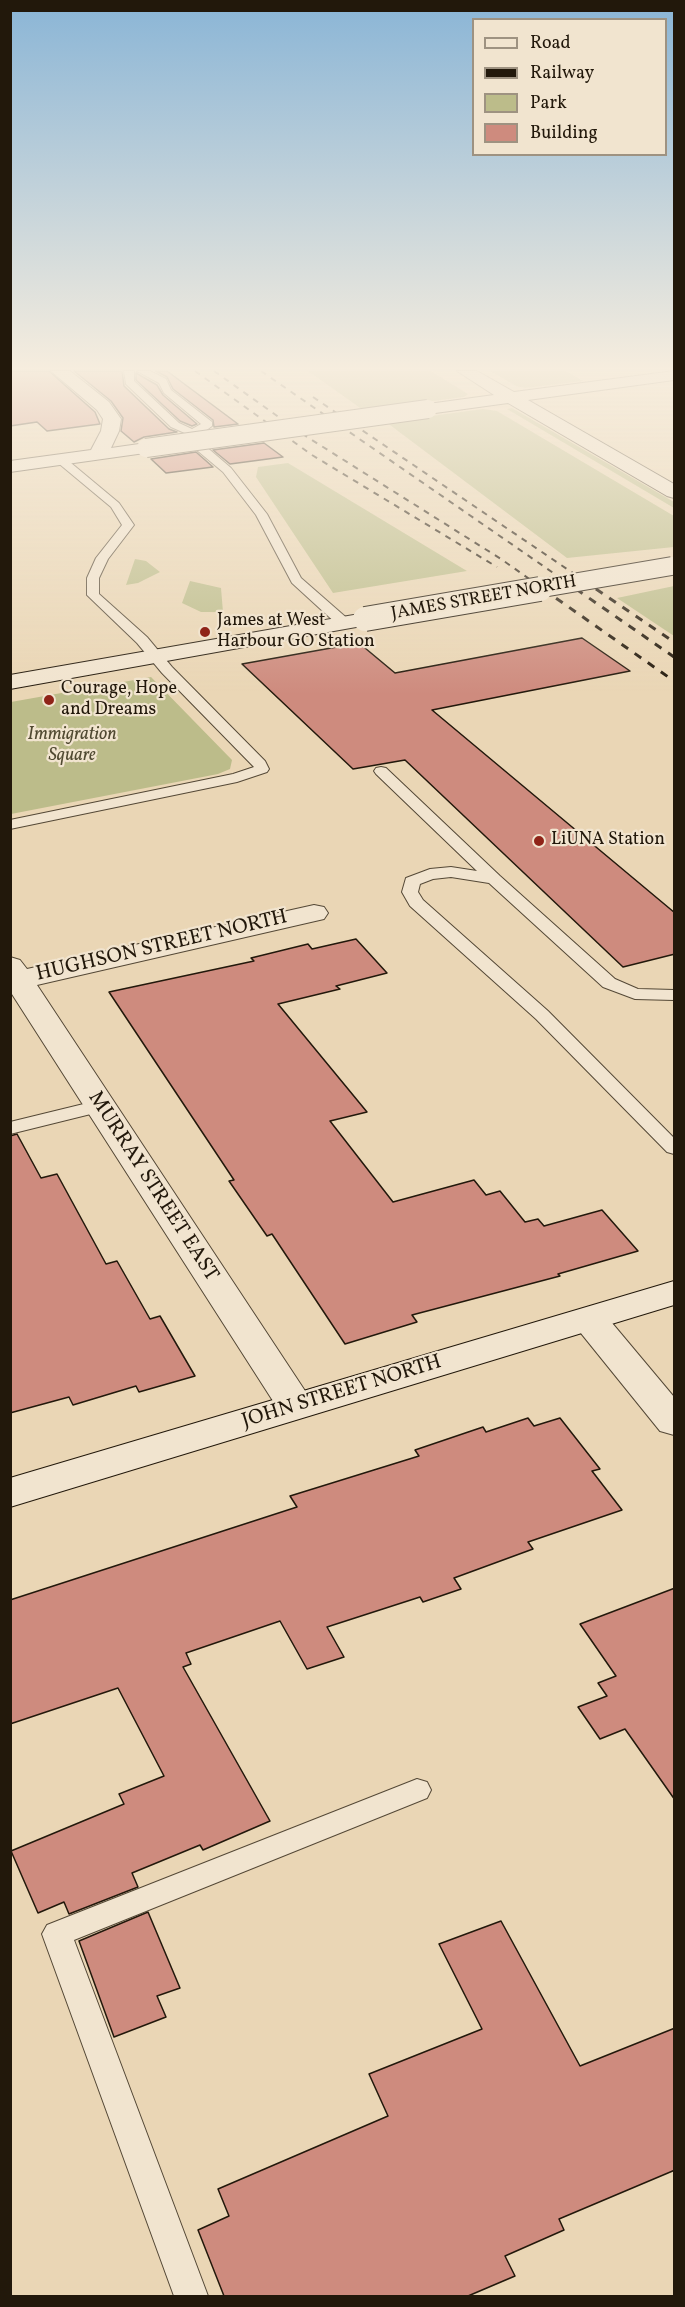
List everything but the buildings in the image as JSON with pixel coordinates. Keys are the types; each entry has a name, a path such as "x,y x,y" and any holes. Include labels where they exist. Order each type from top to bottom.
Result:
{"street":[{"path":"651,479 675,492"},
{"name":"JAMES STREET NORTH","path":"10,682 673,566"},
{"name":"HUGHSON STREET NORTH","path":"13,976 314,913"},
{"name":"MURRAY STREET EAST","path":"13,976 296,1406"},
{"name":"JOHN STREET NORTH","path":"10,1493 675,1293"},
{"path":"589,1319 675,1422"}],"lane":[{"path":"10,825 245,777 262,770 260,764 155,655 93,596 93,578 102,558 128,525 115,505 83,479"},
{"path":"234,479 261,514 296,580 344,623"},
{"path":"381,771 494,879 609,983 635,994 675,995"},
{"path":"494,879 470,873 430,874 412,881 410,892 416,903 542,1015 675,1148"},
{"path":"10,1128 100,1106"},
{"path":"191,2296 57,1934 417,1790"}],"green space":[{"path":"257,479 314,479 467,571 333,593"},
{"path":"461,479 611,479 674,516 674,547 567,558"},
{"path":"625,479 634,479 674,502 674,508"},
{"path":"135,559 146,561 160,572 138,583 126,585"},
{"path":"190,581 221,588 223,612 201,612 182,603"},
{"path":"674,586 674,636 617,598"},
{"name":"Immigration Square","path":"151,677 232,760 230,769 218,774 11,814 11,702"}],"railway":[{"path":"351,479 497,567"},
{"path":"373,479 501,559 545,590"},
{"path":"417,479 578,590"},
{"path":"434,479 598,590"},
{"path":"543,589 674,681"},
{"path":"576,589 674,657"},
{"path":"596,589 674,642"}],"place":[{"name":"James at West Harbour GO Station","path":"205,632"},
{"name":"Courage, Hope and Dreams","path":"49,700"},
{"name":"LiUNA Station","path":"539,841"}]}
